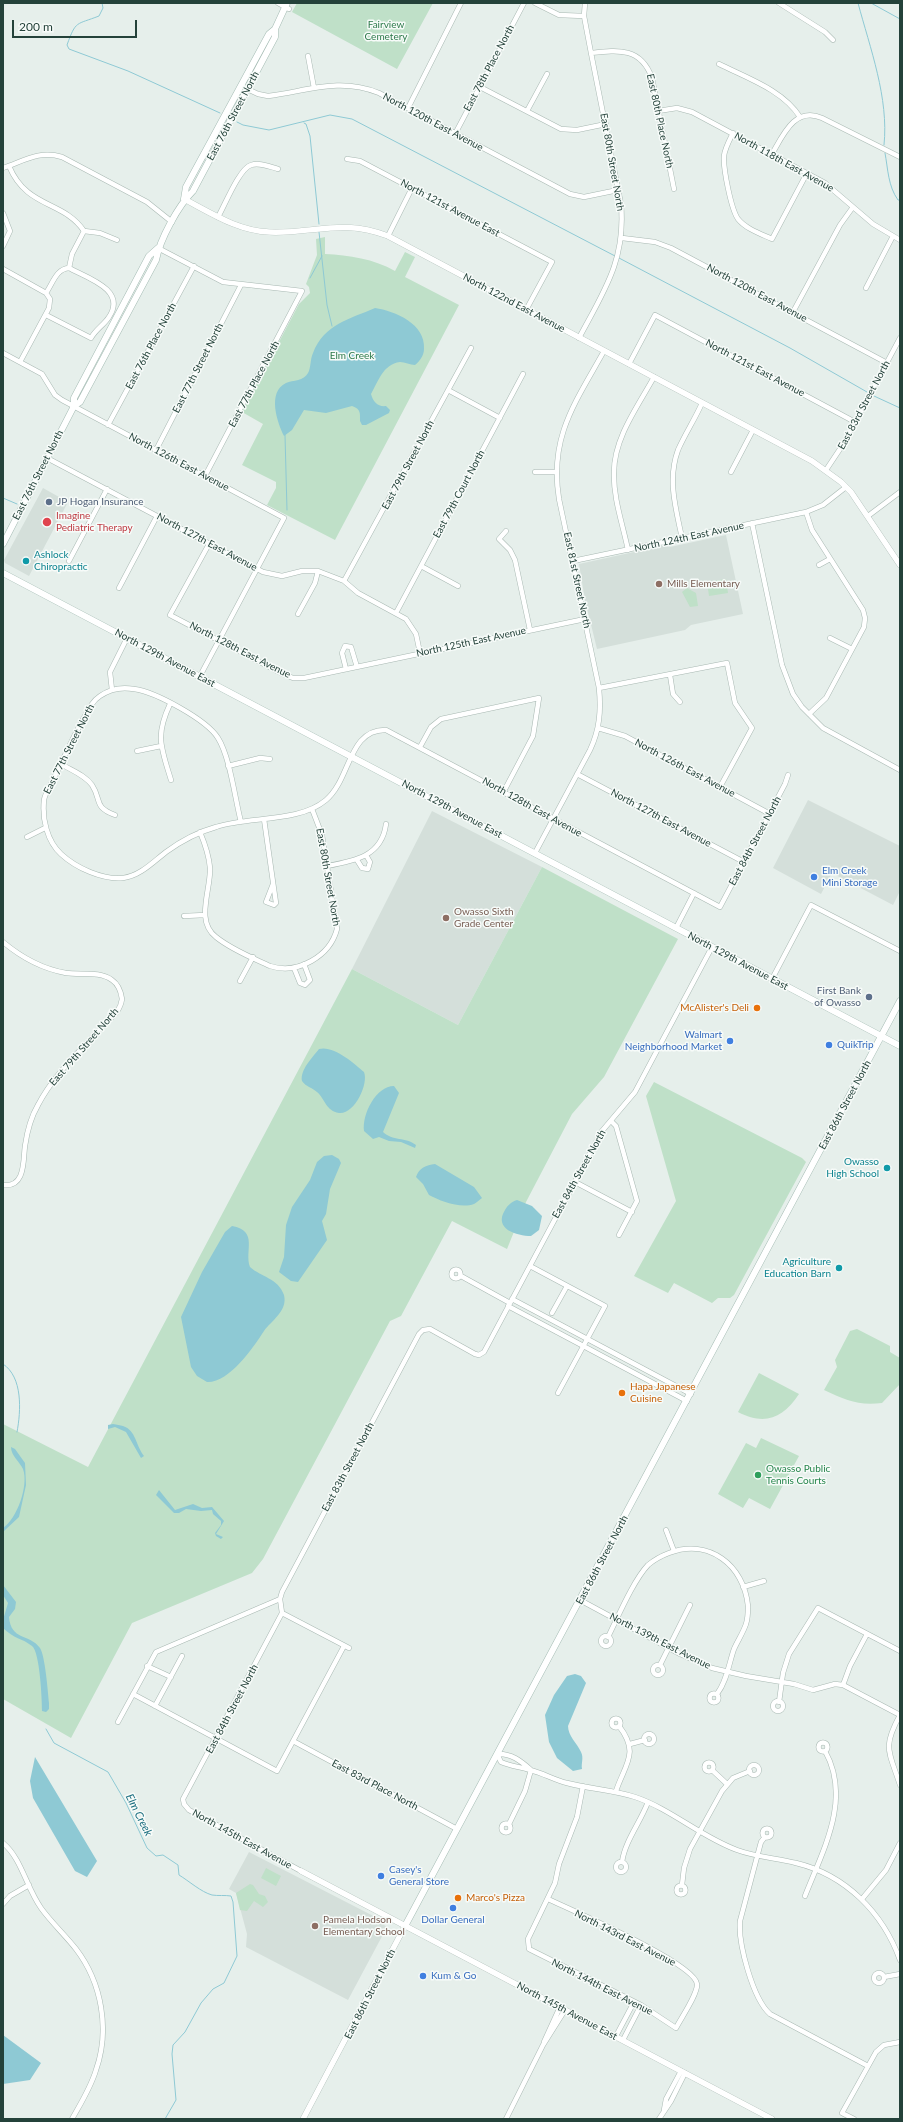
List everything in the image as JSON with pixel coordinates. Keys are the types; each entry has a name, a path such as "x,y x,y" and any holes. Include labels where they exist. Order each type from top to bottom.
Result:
{"main road":[{"name":"East 76th Street North","path":"3,544 74,406 74,398 146,263 150,256 158,248 172,222 184,199 186,188 269,34 275,29 287,6"},
{"name":"East 76th Street North","path":"184,199 193,191 275,37 275,29"},
{"name":"North 129th Avenue East","path":"3,573 900,1046"},
{"name":"East 86th Street North","path":"405,1926 687,1402 900,1001"}],"street":[{"path":"278,3 287,6"},
{"path":"408,108 461,3"},
{"name":"East 78th Place North","path":"455,134 524,3"},
{"path":"535,3 559,15 584,16"},
{"name":"East 80th Street North","path":"579,338 609,281 616,263 622,238 622,216 618,190 584,16 585,3"},
{"path":"779,3 825,32 833,40"},
{"name":"East 80th Place North","path":"591,53 619,51 628,53 642,60 652,78 674,189"},
{"path":"308,56 314,88"},
{"path":"719,64 784,98 800,117"},
{"path":"527,111 547,74"},
{"name":"North 120th East Avenue","path":"241,86 258,94 268,96 340,84 363,87 408,108 570,194 584,197 618,190"},
{"path":"480,86 554,126 567,130 577,130 606,124"},
{"name":"North 118th East Avenue","path":"658,111 677,108 687,110 733,133 825,183 873,224 900,240"},
{"path":"772,154 789,125 800,117 816,115 900,157"},
{"path":"733,133 725,148 724,157 733,210 743,224 772,239 807,173"},
{"path":"3,168 39,155 51,154 62,157 148,202 172,222"},
{"name":"North 121st Avenue East","path":"347,159 360,161 552,262 526,310"},
{"path":"218,217 241,174 249,166 261,164 278,169"},
{"path":"9,166 15,180 22,188 31,195 77,220 84,231"},
{"path":"388,236 412,188"},
{"name":"North 122nd East Avenue","path":"184,199 218,217 245,228 263,232 280,232 340,226 365,229 388,236 826,470 846,487 868,516 900,565"},
{"path":"793,312 840,225 853,207"},
{"path":"3,213 10,231 3,246"},
{"path":"84,231 100,233 117,240"},
{"path":"69,268 72,254 84,231"},
{"path":"866,288 893,236"},
{"name":"North 120th East Avenue","path":"622,238 655,242 671,248 887,362"},
{"path":"158,248 223,282 241,285"},
{"name":"East 76th Place North","path":"108,425 194,266"},
{"path":"46,293 59,271 63,268 69,268 104,286 112,295 114,304 112,311 91,338 46,315"},
{"path":"3,269 46,293 50,298 50,304 46,315 20,362"},
{"name":"East 77th Place North","path":"205,476 302,291 241,285"},
{"name":"East 77th Street North","path":"156,450 241,285"},
{"name":"North 121st East Avenue","path":"628,364 654,315 855,422"},
{"name":"East 83rd Street North","path":"826,470 855,422 900,338"},
{"name":"East 79th Street North","path":"344,581 471,348"},
{"path":"534,472 556,472 558,448 564,427 604,351"},
{"path":"3,353 42,374 58,398 74,406"},
{"name":"East 79th Court North","path":"396,613 523,374"},
{"path":"628,550 614,486 615,462 623,434 654,377"},
{"path":"448,390 500,418"},
{"path":"682,538 674,500 673,471 678,450 702,403"},
{"name":"North 126th East Avenue","path":"74,406 284,518 257,569"},
{"path":"731,472 753,430"},
{"name":"North 127th East Avenue","path":"47,458 257,569 270,574 282,576 302,571 318,571 344,581 358,593 406,619 413,627 420,654"},
{"name":"East 81st Street North","path":"535,853 595,739 600,709 599,688 559,499 556,472"},
{"name":"North 124th East Avenue","path":"573,562 806,512 823,505 846,487"},
{"path":"69,561 107,489"},
{"path":"868,516 900,492"},
{"path":"806,512 812,530 863,610 865,618 864,627 826,698 809,714"},
{"path":"119,588 157,516"},
{"path":"752,523 782,665 793,694 809,714 833,734 900,770"},
{"path":"506,532 499,539 510,550 515,560 530,630"},
{"name":"North 128th East Avenue","path":"209,544 170,615 288,676 299,678 312,676"},
{"path":"819,565 830,559"},
{"path":"421,566 458,586"},
{"path":"200,676 257,569"},
{"path":"298,614 315,584 318,571"},
{"name":"North 125th East Avenue","path":"312,676 585,619"},
{"path":"127,638 110,672 112,690 140,690 198,718 213,731 222,746 241,822"},
{"path":"830,638 852,650"},
{"path":"346,669 342,653 346,646 351,647 357,667"},
{"path":"599,688 670,676 727,663 735,703 752,728 720,787"},
{"path":"670,676 673,694 680,702"},
{"name":"East 77th Street North","path":"45,828 44,798 93,702 112,690"},
{"path":"420,747 431,727 441,719 539,698 533,736 504,791"},
{"path":"170,704 161,728 161,746 171,780"},
{"name":"North 126th East Avenue","path":"598,728 625,736 770,814"},
{"name":"North 128th East Avenue","path":"352,757 358,742 363,737 381,730 390,730 553,819 720,907"},
{"path":"137,751 161,746"},
{"path":"27,837 45,828 60,853 69,860 102,876 124,878 144,870 167,851 200,832 217,826 264,819 312,809 325,801 334,791 352,757"},
{"path":"228,766 260,758 270,759"},
{"path":"61,764 85,778 92,785 99,806 102,810 115,814"},
{"name":"North 127th East Avenue","path":"577,774 744,862"},
{"name":"East 84th Street North","path":"720,907 770,814 788,775"},
{"name":"East 80th Street North","path":"294,968 320,956 327,950 337,929 322,835 312,809"},
{"path":"264,819 273,884"},
{"path":"328,866 357,860 366,855 378,845 385,835 386,824"},
{"path":"200,832 208,850 210,866 205,915 207,925 216,937 274,968 294,968 300,983 305,985 310,980 304,964"},
{"path":"357,860 362,868 368,869 370,862 366,855"},
{"path":"676,928 694,893"},
{"path":"772,979 811,905 900,951"},
{"path":"184,916 205,915"},
{"name":"East 79th Street North","path":"3,942 25,958 50,969 69,974 107,977 117,985 121,993 121,1004 116,1014 101,1027 66,1066 42,1097 33,1115 27,1135 22,1172 15,1182 5,1185"},
{"name":"East 84th Street North","path":"430,1329 479,1355 484,1352 602,1131 634,1092 712,947"},
{"path":"240,981 253,958"},
{"path":"610,1121 616,1126 638,1201 619,1235"},
{"path":"574,1182 632,1212"},
{"path":"530,1266 604,1306 558,1393"},
{"path":"461,1276 583,1346 687,1402"},
{"path":"552,1313 567,1286"},
{"path":"510,1303 587,1339 691,1394"},
{"name":"East 83th Street North","path":"280,1599 282,1592 419,1334 422,1330 430,1329"},
{"path":"666,1530 674,1552"},
{"path":"608,1637 645,1569 656,1559 674,1552 697,1548 717,1554 733,1566 743,1587 748,1606 747,1619 717,1694"},
{"path":"743,1587 764,1581"},
{"path":"118,1722 152,1656 160,1649 280,1599 282,1613 346,1647 277,1771 133,1694"},
{"name":"North 139th East Avenue","path":"580,1600 694,1660 727,1672 782,1682 812,1690 835,1684 843,1685"},
{"path":"660,1665 690,1605"},
{"path":"778,1702 789,1654 818,1608 900,1651"},
{"name":"East 84th Street North","path":"184,1804 185,1795 282,1613"},
{"path":"867,1634 850,1666 843,1685 900,1715 891,1730 888,1744 900,1785"},
{"path":"155,1706 182,1656"},
{"path":"147,1666 171,1677"},
{"path":"616,1791 630,1758 630,1744 619,1726"},
{"path":"630,1744 645,1740"},
{"name":"East 83rd Place North","path":"293,1741 457,1829"},
{"path":"805,1896 830,1832 837,1805 835,1774 825,1751"},
{"path":"531,1770 522,1762 506,1753 497,1754 501,1762 531,1770 568,1783 616,1791 648,1802 736,1850 758,1856 796,1863 836,1879 862,1899 883,1925 893,1942 900,1960"},
{"path":"509,1824 525,1791 531,1770"},
{"path":"712,1770 727,1784"},
{"path":"682,1885 686,1858 727,1784 739,1774 750,1771"},
{"path":"548,1899 577,1817 583,1786"},
{"path":"622,1862 625,1846 637,1828 648,1802"},
{"name":"North 145th East Avenue","path":"184,1804 189,1810 301,1871"},
{"path":"765,1837 758,1856 740,1921 739,1933 742,1949 759,2001 763,2008 770,2014 868,2066"},
{"path":"3,1843 12,1852 40,1906 76,1950 91,1974 100,2000 103,2021 102,2048 97,2070 72,2119"},
{"path":"862,1899 886,1870 900,1843"},
{"name":"North 145th Avenue East","path":"301,1871 772,2119"},
{"path":"3,1904 10,1896 29,1886"},
{"name":"North 144th East Avenue","path":"548,1899 528,1939 528,1947 533,1952 641,2005 676,2028"},
{"name":"North 143rd East Avenue","path":"548,1899 670,1958 693,1976 697,1983 695,1993 676,2028"},
{"name":"East 86th Street North","path":"304,2119 405,1926"},
{"path":"884,1977 900,1974"},
{"path":"616,2036 634,2002"},
{"path":"623,2040 641,2005"},
{"path":"506,2119 543,2045 551,2035 563,2008"},
{"path":"854,2119 842,2113 868,2066 881,2047 900,2042"},
{"path":"659,2119 671,2101 683,2072"}],"shaded area":[{"path":"43,488 68,502 29,576 5,563 4,560"},
{"name":"Mills Elementary","path":"726,535 743,614 691,625 685,630 597,649 585,600 579,564 666,545 670,547"},
{"path":"808,800 900,846 900,891 893,905 832,873 821,894 773,868"},
{"name":"Owasso Sixth Grade Center","path":"432,811 542,867 458,1025 352,969"},
{"name":"Pamela Hodson Elementary School","path":"249,1852 385,1922 384,1925 387,1927 348,2000 246,1947 247,1934 236,1893 229,1889"}],"green space":[{"name":"Fairview Cemetery","path":"297,3 433,3 397,69 292,12"},
{"name":"Elm Creek","path":"325,237 325,254 361,258 379,263 395,271 405,252 415,257 405,277 459,305 335,540 267,505 276,488 276,482 242,465 263,424 242,412 299,304 310,293 309,287 306,284 317,255 316,239"},
{"path":"726,579 728,593 709,596 707,582"},
{"path":"687,588 696,593 698,606 690,607 682,592"},
{"path":"542,867 678,939 604,1077 572,1114 526,1202 507,1249 452,1221 401,1316 390,1321 263,1559 252,1573 132,1623 71,1738 3,1699 3,1424 88,1467 352,969 458,1025"},
{"path":"654,1082 802,1158 806,1162 734,1295 730,1298 718,1298 712,1303 674,1283 668,1293 634,1276 676,1201 646,1096"},
{"path":"857,1329 890,1346 890,1352 900,1358 900,1384 882,1403 859,1403 839,1397 824,1390 837,1367 835,1360 850,1331"},
{"path":"759,1373 799,1394 787,1409 780,1414 765,1419 748,1416 738,1412"},
{"name":"Owasso Public Tennis Courts","path":"761,1438 799,1456 770,1509 749,1498 743,1508 718,1494 746,1443 756,1448"},
{"path":"266,1868 281,1876 276,1886 261,1878"},
{"path":"250,1884 253,1885 259,1894 265,1896 268,1902 263,1907 254,1901 247,1911 240,1910 236,1893"}],"water":[{"path":"375,308 391,312 408,320 420,332 423,340 423,353 417,363 413,365 400,362 389,366 382,374 371,394 376,403 381,406 386,406 390,410 389,413 366,425 362,425 357,408 352,406 326,413 304,410 292,430 284,436 275,408 275,400 280,387 286,383 304,378 306,376 309,371 312,355 318,343 331,329 347,319"},
{"path":"325,1048 337,1052 364,1072 364,1084 359,1098 350,1109 345,1112 339,1113 331,1110 314,1089 305,1085 302,1081 305,1068 319,1049"},
{"path":"394,1086 399,1093 383,1132 391,1137 408,1141 416,1145 415,1148 401,1142 389,1141 379,1137 373,1139 364,1131 365,1117 376,1096 387,1087"},
{"path":"332,1155 339,1159 341,1163 330,1189 326,1214 322,1221 327,1240 298,1282 291,1281 279,1272 284,1257 286,1225 292,1207 310,1180 317,1162 324,1156"},
{"path":"435,1164 474,1187 482,1198 474,1204 463,1206 445,1202 429,1195 423,1184 416,1177 419,1171 423,1168"},
{"path":"517,1200 532,1206 542,1216 539,1230 531,1236 513,1233 504,1227 502,1222 502,1217 506,1208"},
{"path":"232,1226 245,1232 248,1237 250,1267 274,1281 281,1289 285,1301 281,1311 240,1363 224,1377 215,1381 207,1382 197,1376 191,1367 181,1317 202,1272 225,1232"},
{"path":"113,1424 123,1426 131,1431 144,1456 141,1458 126,1432 115,1427 108,1429 108,1425"},
{"path":"11,1447 15,1449 25,1463 26,1485 19,1517 4,1531 3,1528 8,1524 17,1510 24,1484 23,1469 12,1453"},
{"path":"159,1490 175,1510 193,1504 202,1508 212,1507 224,1521 216,1534 223,1537 221,1539 216,1536 215,1533 221,1525 221,1521 213,1514 212,1510 201,1511 186,1509 179,1513 174,1513 156,1495"},
{"path":"3,1585 16,1602 15,1609 9,1617 10,1625 13,1630 21,1636 36,1643 42,1652 49,1703 49,1709 46,1712 42,1711 40,1677 35,1650 28,1643 3,1628 3,1620 8,1603 3,1595"},
{"path":"575,1674 581,1676 586,1683 568,1726 569,1733 582,1756 582,1769 573,1771 557,1758 549,1742 545,1715 554,1695 567,1676"},
{"path":"35,1757 97,1861 87,1877 75,1871 33,1798 30,1781"},
{"path":"3,2035 41,2063 30,2080 3,2084"}],"waterway":[{"path":"102,3 103,8 99,16 78,24 75,27 67,45 69,49 128,71 220,113"},
{"path":"858,3 873,55 881,91 884,109 884,145"},
{"path":"871,3 900,19"},
{"path":"237,122 243,125 269,130 330,115 352,119 615,256"},
{"path":"304,123 306,124 310,136 319,224"},
{"path":"885,153 890,183 895,195 898,200 900,200"},
{"path":"319,232 327,305 332,326"},
{"path":"310,278 322,256"},
{"path":"619,258 790,348 867,392"},
{"path":"874,396 900,408"},
{"path":"285,435 287,510"},
{"path":"3,498 17,504"},
{"name":"Elm Creek","path":"3,1364 10,1370 14,1377 19,1395 20,1405 17,1432"},
{"name":"Elm Creek","path":"46,1729 54,1743 108,1772 126,1803 147,1848 156,1856 163,1855 178,1865 179,1875 199,1889 212,1895 231,1896 233,1902 237,1956 224,1983 213,1989 201,2003 185,2032 173,2045 172,2054 176,2100 165,2119"}],"place":[{"name":"JP Hogan Insurance","path":"49,502"},
{"name":"Imagine Pediatric Therapy","path":"47,522"},
{"name":"Ashlock Chiropractic","path":"26,561"},
{"name":"Mills Elementary","path":"659,584"},
{"name":"Elm Creek Mini Storage","path":"814,877"},
{"name":"Owasso Sixth Grade Center","path":"446,918"},
{"name":"First Bank of Owasso","path":"869,997"},
{"name":"McAlister's Deli","path":"757,1008"},
{"name":"Walmart Neighborhood Market","path":"730,1041"},
{"name":"QuikTrip","path":"829,1045"},
{"name":"Owasso High School","path":"887,1168"},
{"name":"Agriculture Education Barn","path":"839,1268"},
{"name":"Hapa Japanese Cuisine","path":"622,1393"},
{"name":"Owasso Public Tennis Courts","path":"758,1475"},
{"name":"Casey's General Store","path":"381,1876"},
{"name":"Marco's Pizza","path":"458,1898"},
{"name":"Dollar General","path":"453,1908"},
{"name":"Pamela Hodson Elementary School","path":"315,1926"},
{"name":"Kum & Go","path":"423,1976"}]}
